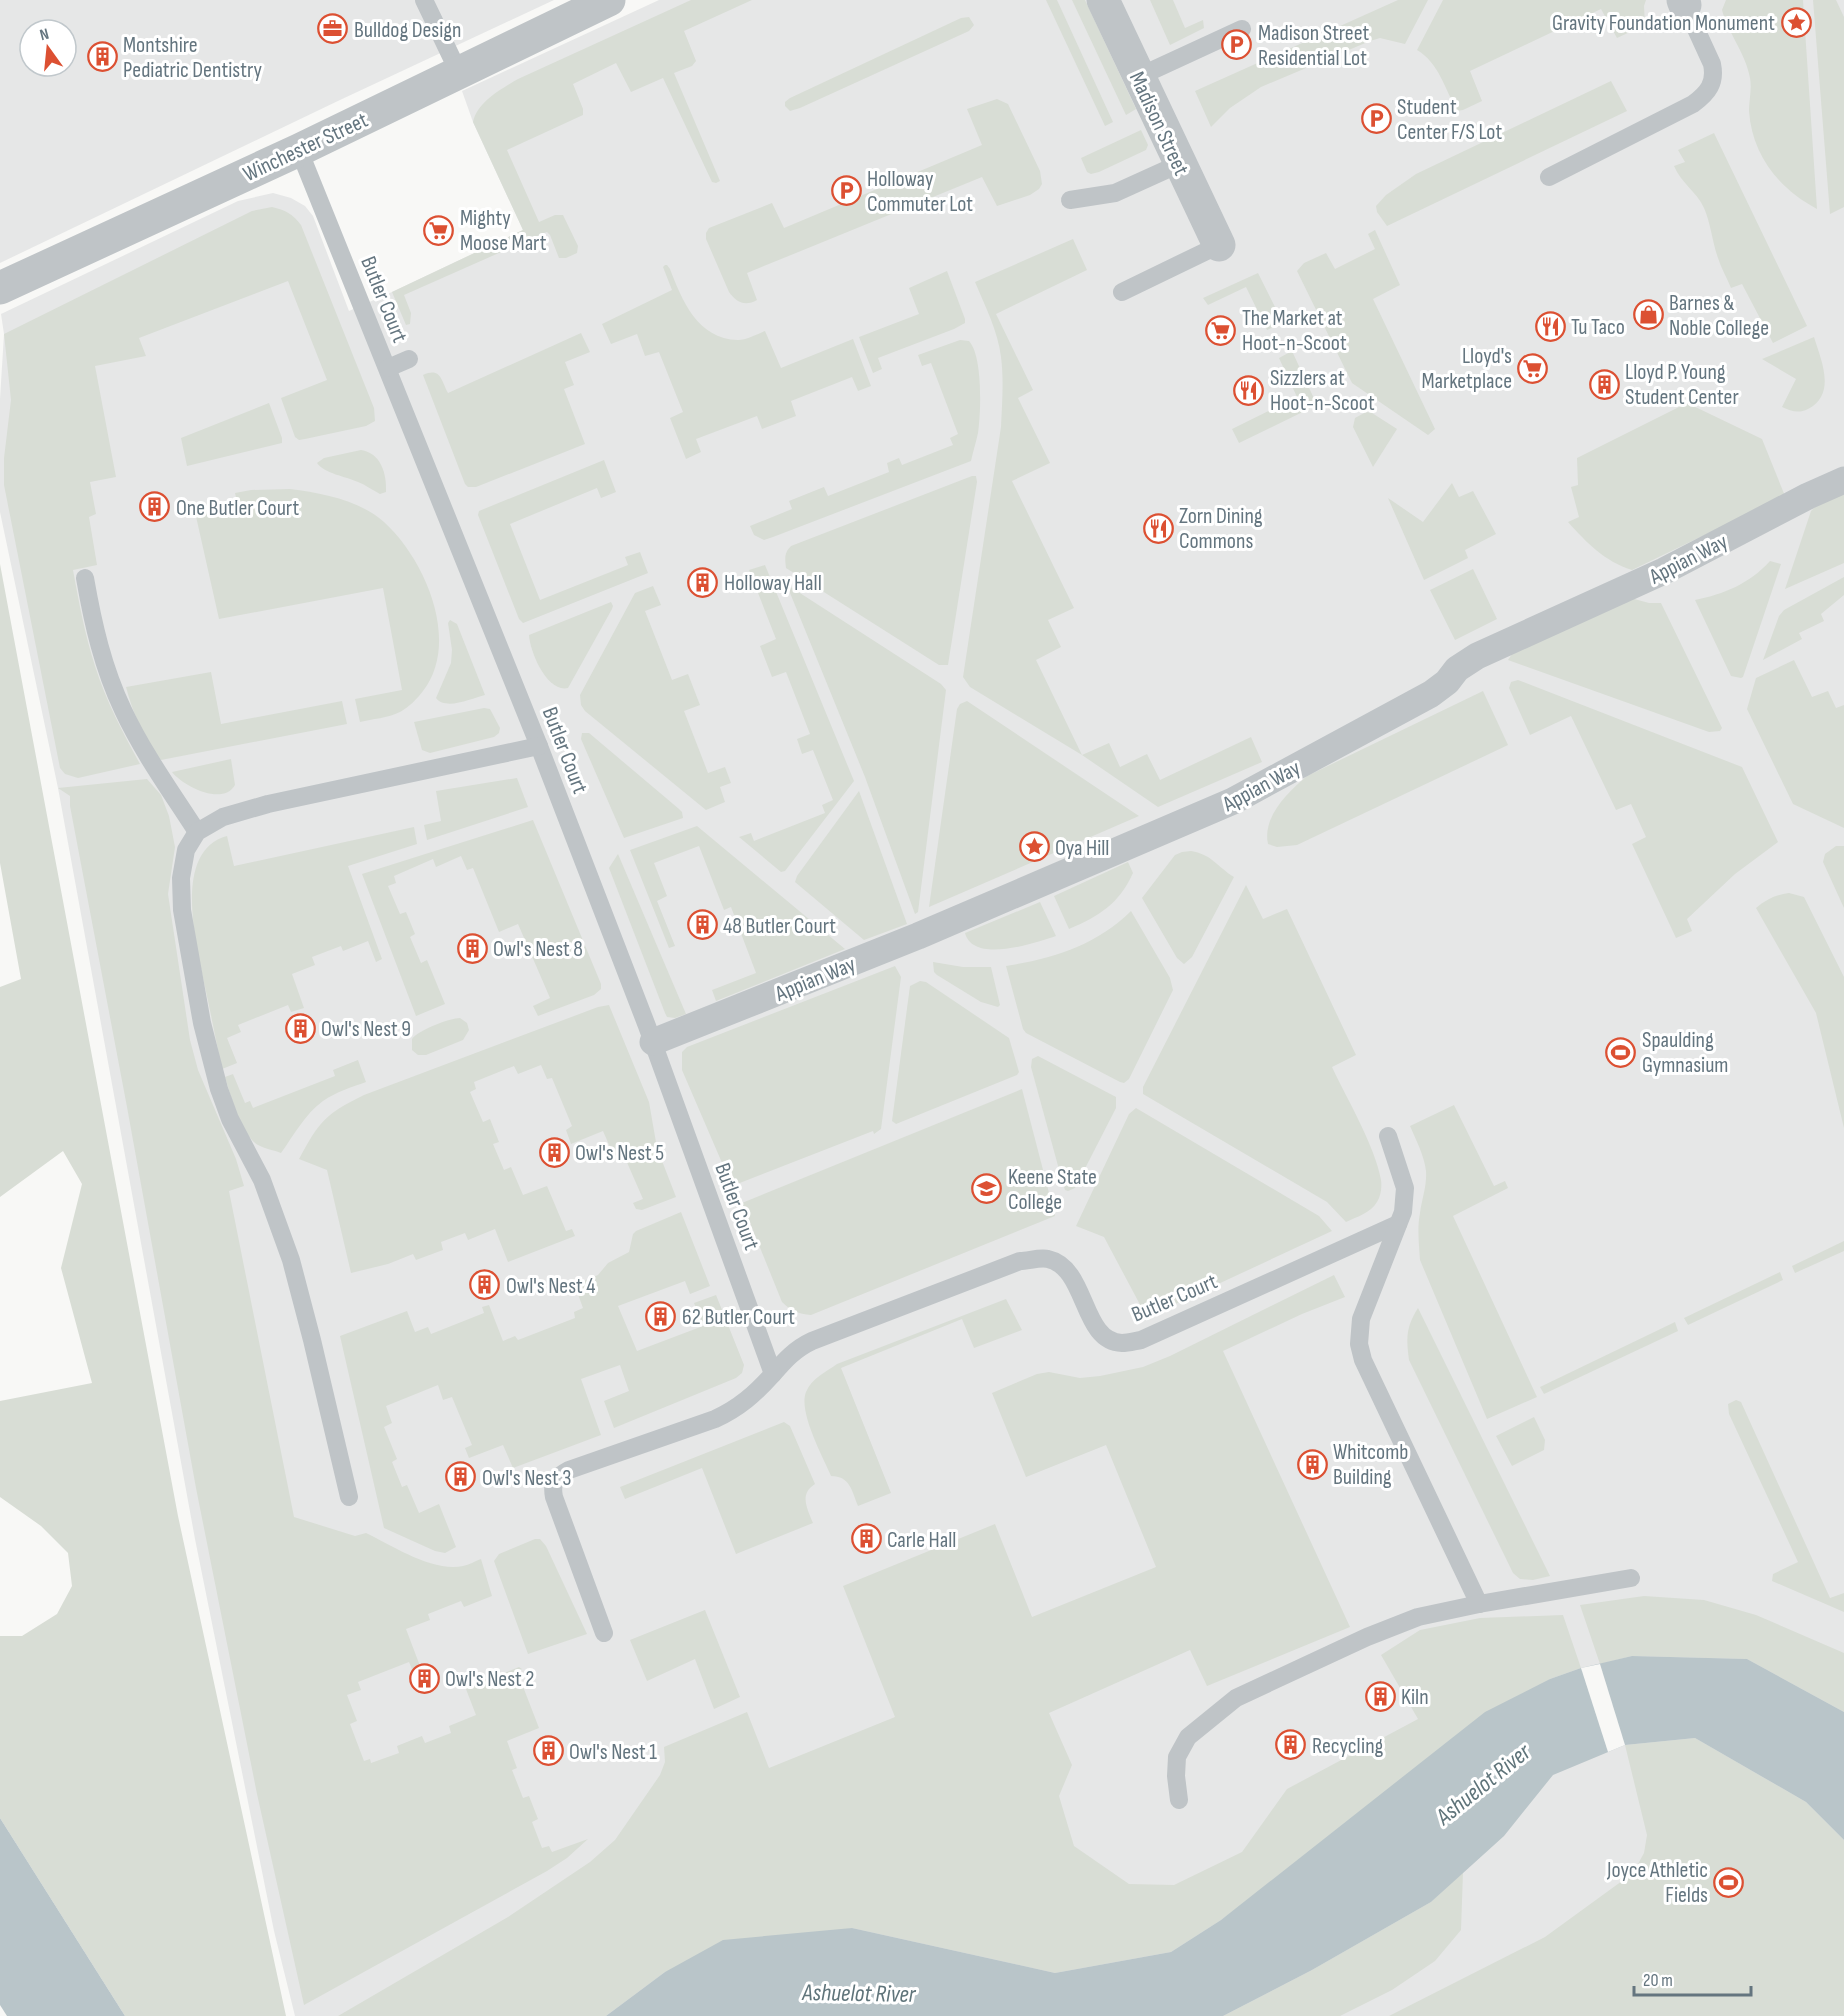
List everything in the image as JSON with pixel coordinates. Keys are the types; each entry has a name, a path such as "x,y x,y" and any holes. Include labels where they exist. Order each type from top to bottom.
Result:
{"street":[{"name":"Winchester Street","path":"0,288 298,150 609,0"},
{"name":"Madison Street","path":"1103,0 1219,245"},
{"name":"Appian Way","path":"653,1042 928,931 1233,801 1431,694 1447,682 1457,669 1477,656 1664,571 1808,496 1844,480"}],"lane":[{"path":"424,0 459,73"},
{"path":"1549,177 1693,104 1709,91 1714,73 1712,64 1684,2"},
{"path":"1138,77 1242,29"},
{"name":"Butler Court","path":"298,150 539,746 653,1042 773,1374"},
{"path":"1070,200 1115,193 1179,164"},
{"path":"1122,292 1219,245"},
{"path":"388,368 409,359"},
{"path":"85,578 94,629 107,671 124,712 156,769 197,832"},
{"path":"349,1497 291,1260 262,1180 230,1119 219,1089 202,1023 182,910 181,878 186,850 197,832 223,817 267,804 539,746"},
{"path":"1388,1136 1405,1188 1403,1212 1361,1319 1359,1344 1363,1360 1479,1604"},
{"name":"Butler Court","path":"604,1633 554,1497 552,1487 555,1480 569,1470 732,1411 748,1401 800,1346 1020,1261 1048,1259 1064,1268 1072,1278 1096,1327 1105,1338 1121,1343 1149,1336 1398,1224"},
{"path":"1179,1800 1176,1776 1177,1757 1188,1737 1236,1698 1367,1637 1418,1617 1479,1604 1631,1578"}],"shaded area":[{"path":"0,0 554,0 0,263"},
{"name":"Keene State College","path":"659,0 1844,0 1844,2016 295,2016 274,1931 195,1539 58,788 0,512 0,399 4,334 1,314 238,201 273,193 291,198 305,206 313,216 349,311 523,230 473,122 462,91"},
{"path":"691,0 752,0 684,31 696,61 692,66 674,73 720,181 712,182 663,78 631,92 616,63 573,84 583,109 583,115 507,150 539,222 555,215 563,215 578,246 577,253 566,258 559,258 550,235 547,232 544,233 404,295 411,313 410,324 406,325 392,292 523,230 473,122 479,108 497,92 518,79"},
{"path":"1046,0 1057,0 1113,122 1105,126"},
{"path":"1072,0 1085,0 1136,109 1126,115"},
{"path":"1150,0 1173,0 1185,28 1203,20 1204,28 1170,45"},
{"path":"1398,0 1428,0 1405,44 1380,38 1261,87 1230,108 1211,127 1195,91"},
{"path":"1443,0 1646,0 1645,25 1617,38 1601,9 1470,71 1482,101 1457,111 1436,69 1425,55 1417,50"},
{"path":"1726,0 1803,0 1817,209 1803,201 1780,181 1762,156 1751,127 1749,111 1751,90 1748,69 1722,10"},
{"path":"1813,0 1836,0 1844,17 1844,207 1830,214"},
{"path":"969,17 974,25 969,31 800,108 790,111 785,106 785,102 790,98 961,18"},
{"path":"1611,81 1627,111 1387,226 1377,212 1376,206 1386,195 1416,174"},
{"path":"997,99 1008,104 1040,171 1042,184 1039,189 1030,195 997,206 982,177 747,273 757,300 753,302 741,302 729,292 706,239 709,228 772,203 784,228 982,145 967,109"},
{"path":"1141,130 1148,145 1146,150 1099,172 1091,174 1087,172 1081,158"},
{"path":"1714,133 1807,326 1773,343 1742,284 1731,288 1719,262 1704,208 1674,166 1685,162 1678,150"},
{"path":"272,207 288,213 301,225 374,408 375,421 366,426 305,439 299,440 295,437 281,398 327,380 288,281 139,338 146,356 95,366 116,477 90,482 96,514 89,517 97,565 73,570 85,631 99,679 140,764 78,778 65,774 60,768 4,485 4,458 11,400 4,334 252,211"},
{"path":"1375,230 1400,285 1373,299 1435,429 1428,435 1352,383 1297,271 1304,263 1326,253 1335,269 1375,249 1368,234"},
{"path":"1073,239 1087,270 996,314 1033,390 1018,398 1050,463 1012,481 1074,608 1048,620 1061,647 1036,660 1082,755 970,687 963,677 1001,427 1002,366 999,347 991,319 975,282"},
{"path":"665,265 670,269 693,316 712,333 738,340 765,331 781,368 853,339 871,386 858,391 852,377 791,401 796,416 762,429 757,416 696,439 701,452 686,459 670,418 683,412 659,352 645,356 637,334 611,344 602,324 672,290 663,267"},
{"path":"947,271 965,323 878,358 882,369 873,373 859,337 919,314 909,288"},
{"path":"1258,273 1283,323 1267,330 1246,287 1208,305 1203,298"},
{"path":"581,333 590,352 565,362 574,385 564,389 585,444 476,487 468,487 423,375 434,373 440,376 448,393"},
{"path":"1814,337 1823,366 1822,395 1817,403 1804,411 1788,410 1782,407 1796,379 1762,359"},
{"path":"960,340 969,341 974,348 979,371 979,424 971,461 773,537 764,540 754,535 750,526 792,509 789,501 824,487 828,496 889,472 887,463 899,458 902,465 953,445 950,438 958,434 931,363 922,366 918,355"},
{"path":"1292,351 1317,405 1239,443 1232,429 1297,397 1279,358"},
{"path":"269,403 282,443 187,466 181,438"},
{"path":"1687,403 1762,439 1785,496 1632,570 1604,556 1568,522 1579,517 1571,487 1578,485 1577,458"},
{"path":"1366,412 1372,413 1397,429 1373,467 1353,427 1355,418"},
{"path":"361,450 373,455 381,465 386,492 380,494 361,483 325,470 317,463 324,458"},
{"path":"604,460 616,492 601,498 597,488 510,524 540,600 628,565 625,557 640,552 648,573 523,623 519,619 478,515 479,511"},
{"path":"976,476 977,482 948,665 939,665 786,568 787,551 791,546"},
{"path":"1452,483 1459,497 1473,491 1496,534 1465,550 1468,558 1424,580 1388,498 1423,522"},
{"path":"290,489 340,499 374,514 399,538 413,557 424,579 433,602 438,626 439,649 434,671 423,691 413,703 400,712 360,722 355,699 402,690 383,588 219,619 195,512 237,502 235,493 251,490"},
{"path":"1844,494 1844,563 1785,589 1811,511 1818,504"},
{"path":"1770,561 1781,564 1743,677 1731,676 1695,600 1736,587 1754,576"},
{"path":"0,564 178,1516 286,2016 125,2016 0,1818 0,1636 22,1636 57,1614 72,1586 68,1553 41,1526 0,1497 0,1401 92,1383 61,1268 82,1184 63,1151 0,1197 0,987 21,979 0,863"},
{"path":"765,565 854,781 785,871 781,872 739,837 751,833 754,841 825,813 822,805 833,800 813,750 802,754 797,739 810,734 786,672 772,677 760,646 776,639 749,570"},
{"path":"1473,569 1497,619 1455,640 1430,590"},
{"path":"1844,577 1844,595 1821,614 1824,621 1799,633 1802,639 1763,660 1779,616 1784,610"},
{"path":"653,586 661,605 645,611 672,680 688,674 700,705 684,711 708,773 725,767 731,783 720,787 725,802 706,810 585,711 581,705 580,695 635,593"},
{"path":"789,586 941,684 946,690 918,912 915,914 865,777"},
{"path":"1627,597 1649,603 1661,603 1722,728 1720,731 1709,732 1508,660 1514,651"},
{"path":"611,602 612,609 568,688 560,688 553,684 536,661 529,635"},
{"path":"450,620 457,624 485,695 452,704 440,702 436,698 451,663 452,650 448,623"},
{"path":"1794,660 1812,697 1828,691 1836,708 1844,705 1844,828 1793,804 1747,709 1756,678"},
{"path":"211,672 221,724 342,701 347,724 161,760 140,725 126,687"},
{"path":"1518,680 1742,767 1778,842 1735,874 1687,919 1692,931 1676,938 1632,844 1646,837 1631,804 1616,810 1571,716 1530,735 1509,688 1511,682"},
{"path":"1483,691 1508,745 1297,845 1277,847 1268,844 1269,824 1278,806 1307,776"},
{"path":"967,701 1139,816 929,907 957,709 960,704"},
{"path":"484,708 490,709 500,728 499,733 494,737 430,753 422,750 414,722"},
{"path":"582,733 589,733 679,809 683,818 624,838 581,739"},
{"path":"1251,737 1262,762 1158,807 1082,755 1109,743 1120,767 1147,754 1160,780"},
{"path":"231,759 235,785 222,794 213,794 194,788 172,772"},
{"path":"517,778 528,807 427,840 424,825 441,821 436,791"},
{"path":"147,779 161,795 169,816 175,847 168,894 190,1040 198,1070 236,1159 244,1186 229,1191 294,1517 355,1536 366,1533 413,1557 439,1565 463,1566 481,1559 492,1596 464,1607 461,1601 428,1614 430,1620 406,1629 420,1666 412,1669 409,1662 358,1682 361,1690 347,1695 357,1721 350,1724 364,1761 370,1759 371,1763 399,1753 397,1746 422,1736 425,1743 451,1733 449,1726 476,1715 464,1684 519,1667 522,1669 517,1671 539,1728 507,1741 517,1768 512,1770 523,1798 529,1796 538,1819 532,1822 542,1848 549,1846 552,1852 588,1839 567,1858 547,1871 304,2005 257,1794 196,1488 70,796 58,788"},
{"path":"859,791 907,924 864,940 795,882 797,876"},
{"path":"533,820 601,984 601,989 594,995 538,1016 533,1006 550,998 518,924 499,932 473,868 467,870 461,856 436,867 433,859 394,876 396,883 388,886 400,914 406,912 415,934 410,937 421,963 427,960 445,1004 416,1016 362,874"},
{"path":"697,826 845,949 716,1001 712,990 756,973 731,907 724,910 699,846 654,863 667,896 657,901 675,946 669,948 630,850"},
{"path":"414,827 417,844 348,866 382,959 376,962 368,941 343,951 341,946 312,957 315,965 292,974 304,1008 291,1012 288,1005 238,1025 241,1032 227,1038 237,1063 222,1069 197,949 192,902 193,880 199,860 210,845 227,836 234,866"},
{"path":"1836,846 1844,846 1844,908 1823,862 1825,854"},
{"path":"1191,851 1210,858 1234,877 1192,957 1184,964 1177,958 1142,898 1175,855"},
{"path":"618,854 686,1014 675,1018 667,1017 665,1013 609,868"},
{"path":"1128,862 1133,873 1115,901 1099,914 1069,929 1054,896"},
{"path":"1246,885 1263,919 1287,909 1356,1055 1332,1067 1373,1152 1381,1188 1378,1200 1371,1209 1346,1222 1327,1202 1143,1094 1143,1087"},
{"path":"1789,893 1804,897 1844,977 1844,1128 1816,1013 1756,908 1771,898"},
{"path":"1040,902 1056,936 1006,949 992,949 980,948 970,942 965,933"},
{"path":"1131,911 1170,978 1173,990 1129,1079 1124,1083 1026,1033 1006,966 1073,949 1104,933"},
{"path":"933,962 963,967 991,967 1000,1005 998,1007 981,1002 937,975 934,972"},
{"path":"895,966 901,977 881,1129 874,1134 873,1131 732,1186 682,1070 682,1052 687,1047"},
{"path":"920,981 926,982 1009,1038 1019,1072 1017,1075 896,1124 892,1121 910,986"},
{"path":"609,1005 649,1102 657,1148 676,1197 642,1210 636,1209 633,1203 643,1199 622,1151 613,1154 603,1131 571,1144 566,1130 572,1126 552,1078 547,1079 541,1065 518,1074 514,1066 474,1082 476,1089 470,1092 483,1122 490,1119 499,1142 493,1144 504,1170 511,1167 523,1195 547,1186 566,1231 572,1229 575,1236 508,1262 495,1229 468,1240 465,1233 441,1242 443,1250 416,1260 413,1254 388,1264 351,1273 327,1170 299,1159 324,1120 364,1095 598,1007"},
{"path":"460,1018 467,1023 469,1030 463,1040 426,1055 418,1055 412,1050 412,1039 427,1028"},
{"path":"1038,1056 1116,1097 1116,1108 1075,1188 1068,1191 1065,1190 1063,1184 1031,1067 1032,1059"},
{"path":"358,1060 366,1082 333,1095 317,1106 300,1125 281,1153 264,1148 252,1140 237,1114 225,1077 233,1074 245,1103 250,1101 253,1108 335,1076 333,1070"},
{"path":"1022,1089 1055,1216 811,1315 795,1312 782,1302 742,1203"},
{"path":"1454,1105 1494,1186 1505,1181 1508,1188 1453,1216 1537,1397 1487,1419 1420,1260 1418,1236 1426,1171 1422,1153 1410,1126"},
{"path":"1136,1108 1319,1216 1332,1231 1158,1312 1145,1314 1104,1237 1076,1226 1129,1114"},
{"path":"681,1212 710,1286 690,1294 685,1281 618,1306 637,1351 703,1326 694,1303 716,1295 744,1365 742,1373 736,1378 614,1428 604,1401 629,1391 620,1365 581,1379 601,1435 513,1468 503,1445 469,1458 465,1448 472,1445 452,1397 443,1400 438,1385 386,1406 392,1423 384,1427 397,1459 392,1462 402,1487 407,1485 419,1513 439,1504 456,1547 445,1553 435,1551 384,1528 340,1336 407,1311 415,1332 428,1327 431,1334 484,1313 482,1307 489,1305 503,1341 515,1336 518,1340 575,1318 574,1312 583,1308 576,1289 580,1287 579,1283 598,1275 608,1263 629,1252 633,1234 636,1231"},
{"path":"1844,1241 1844,1251 1795,1273 1792,1266"},
{"path":"1780,1272 1783,1280 1688,1325 1684,1318"},
{"path":"1334,1275 1345,1297 1302,1314 1223,1351 1350,1627 1207,1686 1190,1650 1049,1713 1072,1765 1059,1796 1074,1846 1129,1884 1174,1885 1242,1852 1287,1789 1418,1719 1381,1655 1420,1630 1480,1618 1563,1615 1581,1668 1550,1679 1221,1920 1171,1952 1055,1973 852,1928 665,1972 606,2016 338,2016 508,1917 590,1862 615,1840 660,1775 665,1762 664,1747 747,1712 769,1768 895,1717 843,1586 995,1524 1032,1617 1156,1567 1106,1445 1026,1477 992,1393 1037,1374 1049,1372 1080,1378 1143,1367 1170,1356"},
{"path":"1006,1299 1022,1330 974,1348 962,1319 841,1368 891,1493 858,1506 846,1482 831,1476 817,1446 805,1411 804,1401 809,1387 837,1364"},
{"path":"1418,1308 1550,1576 1533,1580 1520,1579 1513,1573 1409,1360 1408,1333"},
{"path":"1675,1322 1678,1331 1544,1394 1540,1387"},
{"path":"1736,1400 1741,1402 1830,1598 1844,1593 1844,1612 1772,1581 1773,1574 1798,1562 1729,1414 1728,1404"},
{"path":"1534,1417 1545,1440 1544,1450 1512,1466 1496,1436"},
{"path":"784,1422 790,1426 815,1484 807,1492 806,1497 813,1523 736,1554 702,1468 625,1499 620,1487"},
{"path":"540,1539 546,1546 587,1634 528,1654 494,1561 499,1554"},
{"path":"1644,1596 1704,1600 1756,1615 1844,1653 1844,1712 1747,1659 1632,1656 1600,1664 1580,1605"},
{"path":"705,1610 740,1697 714,1709 695,1659 647,1681 630,1640"},
{"name":"Joyce Athletic Fields","path":"1695,1738 1806,1802 1844,1840 1844,2016 1389,2016 1545,1937 1633,1873 1644,1853 1647,1835 1625,1745"},
{"path":"1463,1872 1461,1930 1435,1961 1392,1990 1340,2016 1223,2016 1312,1970 1431,1902"}],"water":[{"name":"Ashuelot River","path":"1632,1656 1747,1659 1844,1712 1844,1840 1806,1802 1695,1738 1625,1745 1553,1775 1504,1836 1431,1902 1312,1970 1223,2016 606,2016 665,1972 723,1940 852,1928 1055,1973 1171,1952 1221,1920 1485,1712 1550,1679 1581,1668"},
{"path":"0,1818 125,2016 7,2016 0,2005"}],"pier":[{"path":"1600,1664 1625,1745 1608,1752 1581,1668"}],"place":[{"name":"Gravity Foundation Monument","path":"1796,22"},
{"name":"Bulldog Design","path":"333,29"},
{"name":"Madison Street Residential Lot","path":"1237,45"},
{"name":"Montshire Pediatric Dentistry","path":"102,57"},
{"name":"Student Center F/S Lot","path":"1376,119"},
{"name":"Holloway Commuter Lot","path":"846,191"},
{"name":"Mighty Moose Mart","path":"439,230"},
{"name":"Barnes & Noble College","path":"1648,315"},
{"name":"Tu Taco","path":"1550,326"},
{"name":"The Market at Hoot-n-Scoot","path":"1221,330"},
{"name":"Lloyd's Marketplace","path":"1533,368"},
{"name":"Lloyd P. Young Student Center","path":"1604,384"},
{"name":"Sizzlers at Hoot-n-Scoot","path":"1249,390"},
{"name":"One Butler Court","path":"155,507"},
{"name":"Zorn Dining Commons","path":"1158,528"},
{"name":"Holloway Hall","path":"703,582"},
{"name":"Oya Hill","path":"1034,847"},
{"name":"48 Butler Court","path":"702,925"},
{"name":"Owl's Nest 8","path":"472,948"},
{"name":"Owl's Nest 9","path":"300,1028"},
{"name":"Spaulding Gymnasium","path":"1621,1052"},
{"name":"Owl's Nest 5","path":"554,1152"},
{"name":"Keene State College","path":"987,1189"},
{"name":"Owl's Nest 4","path":"485,1285"},
{"name":"62 Butler Court","path":"661,1316"},
{"name":"Whitcomb Building","path":"1312,1464"},
{"name":"Owl's Nest 3","path":"461,1477"},
{"name":"Carle Hall","path":"866,1539"},
{"name":"Owl's Nest 2","path":"424,1678"},
{"name":"Kiln","path":"1380,1696"},
{"name":"Recycling","path":"1291,1745"},
{"name":"Owl's Nest 1","path":"548,1751"},
{"name":"Joyce Athletic Fields","path":"1729,1882"}]}
